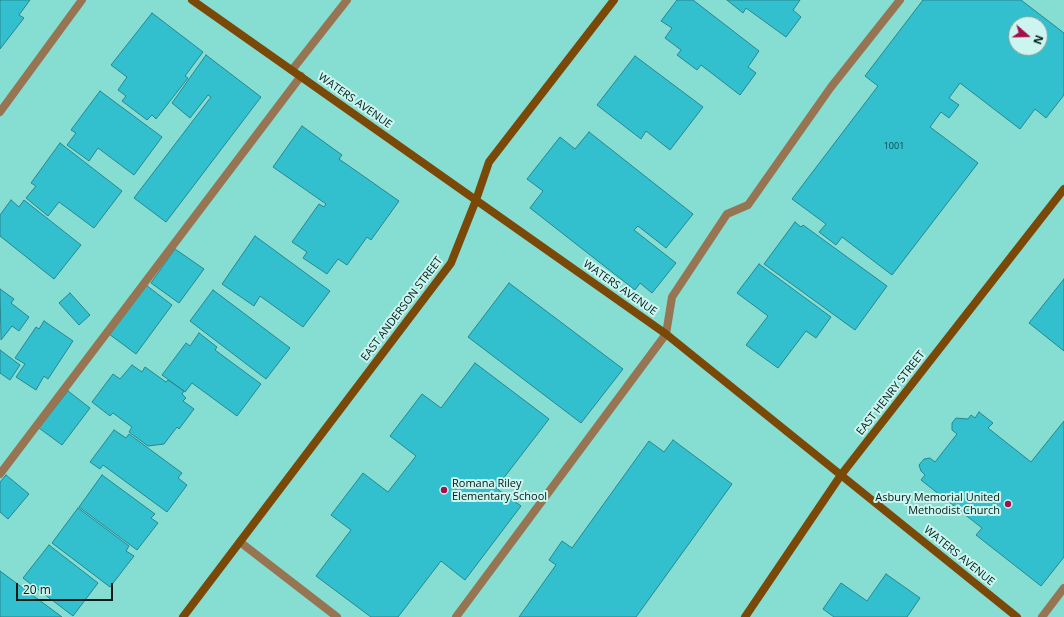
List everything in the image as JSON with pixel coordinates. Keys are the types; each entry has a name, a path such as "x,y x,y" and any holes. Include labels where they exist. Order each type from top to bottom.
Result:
{"main road":[{"name":"WATERS AVENUE","path":"192,0 666,334 1017,617"},
{"name":"EAST ANDERSON STREET","path":"183,617 451,263 476,200 489,162 614,0"},
{"name":"EAST HENRY STREET","path":"745,617 841,475 1064,189"}],"street":[{"path":"0,112 82,0"},
{"path":"292,70 347,0"},
{"path":"456,617 666,334 672,297 727,214 748,205 831,87 900,0"},
{"path":"0,474 301,76"},
{"path":"240,542 337,617"},
{"path":"1042,617 1064,588"}],"building":[{"path":"0,0 30,0 19,15 24,18 0,49"},
{"path":"677,0 693,0 759,51 748,67 756,73 740,95 701,65 697,70 677,55 681,50 665,38 672,28 661,21"},
{"path":"727,0 800,0 793,10 801,17 786,37 746,8 743,13"},
{"path":"923,0 1021,0 1042,16 1008,16 1008,56 1048,56 1048,21 1064,33 1064,95 1046,118 1035,109 1020,129 960,83 949,98 959,105 949,118 941,112 930,127 978,163 892,275 842,237 836,245 819,232 826,224 792,199 878,86 865,76"},
{"path":"152,13 203,52 185,76 188,78 156,119 152,115 147,120 122,101 126,96 118,90 127,77 111,65"},
{"path":"206,55 261,97 166,222 134,198 211,97 208,95 190,118 172,103"},
{"path":"635,56 703,107 670,150 646,131 641,139 597,105"},
{"path":"100,91 162,137 134,175 98,148 89,161 67,145 76,133 71,130"},
{"path":"302,126 342,155 339,159 399,201 371,240 367,237 347,265 338,259 327,274 303,258 307,252 292,242 319,204 324,207 326,204 273,167"},
{"path":"589,132 693,214 666,248 638,226 634,230 676,263 652,293 640,283 635,290 530,208 543,191 527,179 560,137 575,149"},
{"path":"60,143 122,191 94,228 59,202 48,216 26,198 36,186 31,183"},
{"path":"11,200 19,207 24,200 81,245 54,279 0,236 0,215"},
{"path":"795,222 801,227 803,225 887,286 855,330 764,264"},
{"path":"255,236 330,291 303,327 260,296 254,306 222,284"},
{"path":"175,249 204,269 179,303 151,283"},
{"path":"759,264 831,317 816,338 806,331 778,368 746,345 768,316 737,293"},
{"path":"1064,279 1064,351 1029,323"},
{"path":"509,283 623,369 581,423 468,337"},
{"path":"146,285 172,305 136,354 109,334"},
{"path":"0,289 14,299 11,303 29,317 19,331 12,326 1,340"},
{"path":"213,290 290,348 266,379 190,321"},
{"path":"70,293 90,315 79,325 59,303"},
{"path":"44,321 73,341 48,379 44,376 36,390 16,377 25,364 15,358 36,327 39,329"},
{"path":"199,333 217,347 215,350 261,384 237,416 192,383 185,392 162,375 186,343 190,346"},
{"path":"0,350 20,365 10,380 0,373"},
{"name":"Romana Riley Elementary School","path":"475,363 549,419 496,488 521,506 465,580 441,561 398,617 371,617 316,576 351,530 331,515 363,473 388,492 416,456 390,436 422,394 441,408"},
{"path":"132,365 142,372 145,367 166,382 168,380 184,391 182,394 186,398 183,401 194,409 179,429 177,427 164,444 148,446 129,432 132,427 113,413 110,416 92,402 113,374 120,379"},
{"path":"68,391 90,408 62,445 39,428"},
{"name":"Asbury Memorial United Methodist Church","path":"979,412 993,423 988,428 1031,462 1064,421 1064,557 1041,586 976,535 982,528 921,480 925,475 921,471 919,465 924,459 930,458 935,462 957,434 952,430 952,423 956,418 968,419 971,415 975,418"},
{"path":"114,430 126,438 129,434 182,473 178,478 187,485 167,512 103,465 100,469 90,462"},
{"path":"673,440 732,484 636,617 519,617 556,565 549,560 562,541 572,548 649,441 664,452"},
{"path":"6,475 29,494 8,519 0,512 0,482"},
{"path":"102,475 155,514 151,518 158,523 137,550 79,507"},
{"path":"78,508 129,546 126,551 134,556 110,587 52,543"},
{"path":"49,545 98,583 73,616 23,578"},
{"path":"0,571 62,617 0,617"},
{"path":"886,574 920,598 907,617 834,617 823,609 841,583 867,601"}],"place":[{"name":"Romana Riley Elementary School","path":"444,490"},
{"name":"Asbury Memorial United Methodist Church","path":"1008,504"}]}
